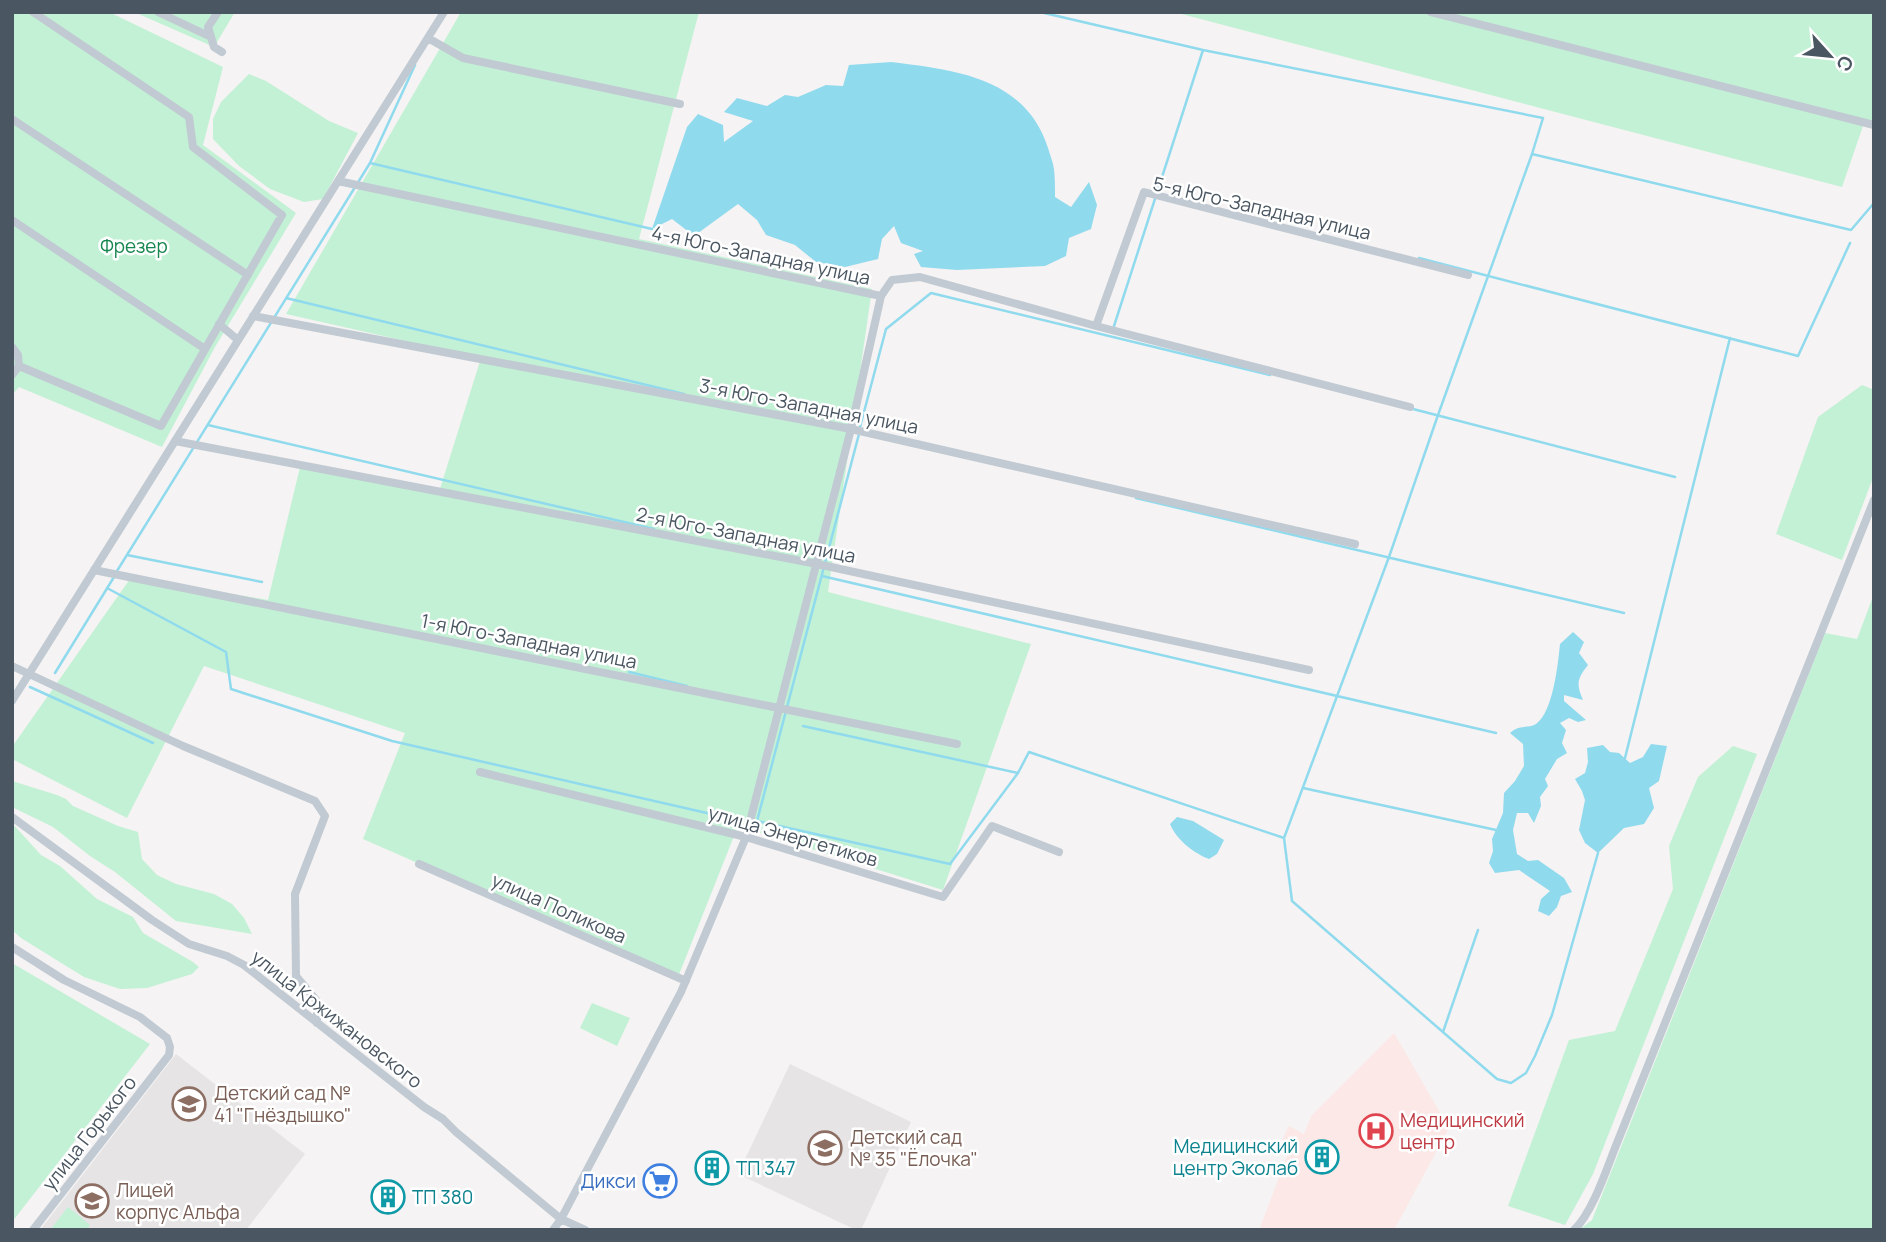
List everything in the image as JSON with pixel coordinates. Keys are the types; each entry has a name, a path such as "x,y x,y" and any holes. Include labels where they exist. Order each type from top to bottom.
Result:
{"street":[{"path":"19,366 161,426 282,215 193,146 189,117 33,12"},
{"path":"158,12 211,37"},
{"path":"218,12 208,27 214,47 222,52"},
{"path":"12,701 444,12"},
{"path":"1431,12 1874,125"},
{"path":"428,38 463,58 680,104"},
{"path":"12,119 248,275"},
{"name":"4-я Юго-Западная улица","path":"338,181 881,296 892,281 920,277 1096,326 1410,407"},
{"name":"5-я Юго-Западная улица","path":"1096,326 1144,192 1468,275"},
{"path":"12,220 205,349"},
{"path":"553,1230 686,981 746,837 851,429 881,296"},
{"name":"3-я Юго-Западная улица","path":"253,316 851,429 1355,544"},
{"path":"219,324 238,340"},
{"path":"12,347 18,355 19,366 12,375"},
{"name":"2-я Юго-Западная улица","path":"175,441 817,564 1309,670"},
{"path":"1574,1230 1580,1225 1615,1148 1874,500"},
{"name":"1-я Юго-Западная улица","path":"94,570 957,744"},
{"path":"12,666 183,746 315,801 325,816 295,894 296,976 317,1001 317,1023"},
{"name":"улица Энергетиков","path":"480,772 746,837 943,897 992,826 1059,852"},
{"name":"улица Кржижановского","path":"12,817 189,944 244,965 424,1107 443,1119 561,1219 585,1230"},
{"name":"улица Поликова","path":"419,864 686,981"},
{"name":"улица Горького","path":"12,947 64,980 140,1017 167,1038 170,1051 33,1230"}],"shaded area":[{"name":"Медицинский центр","path":"1394,1033 1449,1128 1394,1230 1259,1230 1288,1154 1278,1148 1289,1126 1304,1134 1312,1115"},
{"name":"Детский сад № 41 \"Гнёздышко\"","path":"176,1054 305,1154 246,1230 40,1230"},
{"name":"Детский сад № 35 \"Ёлочка\"","path":"790,1064 911,1122 861,1230 738,1174"}],"green space":[{"name":"Фрезер","path":"12,12 109,12 223,67 203,145 296,213 215,347 162,447 19,387 12,395"},
{"path":"134,12 235,12 214,47"},
{"path":"461,12 699,12 639,239 872,289 828,592 1031,644 943,890 738,826 678,977 363,839 405,733 204,666 127,818 12,759 12,747 132,576 268,600 301,463 439,492 481,358 286,314"},
{"path":"1174,12 1874,12 1874,128 1863,126 1842,187"},
{"path":"249,74 266,81 329,121 358,133 323,199 304,202 270,189 239,166 213,139 213,119 221,102"},
{"path":"1862,385 1874,390 1874,475 1842,560 1776,534 1818,417"},
{"path":"1874,594 1874,1230 1579,1230 1592,1220 1825,633 1857,639"},
{"path":"1733,746 1757,754 1593,1174 1565,1225 1508,1206 1569,1040 1615,1031 1673,889 1669,846 1698,777"},
{"path":"12,781 57,795 73,806 138,832 142,859 157,875 176,884 214,894 232,904 244,918 252,934 176,921 53,827 12,807"},
{"path":"12,823 41,855 60,866 97,899 133,917 143,933 199,967 192,974 147,988 120,989 84,977 21,938 12,930"},
{"path":"12,963 150,1044 12,1222"},
{"path":"592,1003 630,1018 617,1046 580,1028"},
{"path":"68,1207 90,1225 86,1230 50,1230"}],"water":[{"path":"891,62 939,69 985,81 1023,106 1037,124 1048,148 1054,169 1055,197 1071,207 1089,182 1097,205 1091,229 1069,238 1066,256 1045,266 957,270 921,267 914,254 923,251 901,243 894,226 882,239 878,259 845,267 816,262 795,245 766,235 757,220 738,204 694,236 672,219 652,229 687,127 698,114 723,125 724,142 753,121 724,112 737,98 767,106 785,95 798,97 826,85 843,86 849,65"},
{"path":"1573,632 1584,642 1579,653 1588,665 1579,682 1583,700 1564,695 1564,701 1586,720 1578,722 1569,718 1560,723 1566,730 1562,743 1567,753 1557,759 1545,779 1548,786 1540,797 1541,806 1534,823 1528,813 1517,813 1513,830 1517,854 1528,861 1538,860 1564,878 1572,892 1561,896 1557,907 1549,916 1538,911 1541,899 1550,891 1519,870 1495,873 1489,863 1493,851 1492,839 1503,813 1504,793 1524,766 1523,744 1510,733 1517,728 1536,724 1542,718 1554,687 1560,644"},
{"path":"1651,744 1667,746 1659,781 1649,788 1654,808 1644,824 1624,828 1598,853 1585,843 1579,830 1585,800 1575,779 1585,773 1588,762 1587,748 1603,745 1610,752 1619,753 1630,763 1643,757"},
{"path":"1177,817 1193,821 1224,840 1217,854 1209,859 1186,845 1170,824"}],"waterway":[{"path":"1040,12 1203,50 1543,118 1389,557 1284,838 1292,901 1497,1079 1511,1083 1526,1073 1552,1015 1598,853"},
{"path":"1114,326 1203,50"},
{"path":"117,571 370,163 415,65"},
{"path":"1532,154 1851,230 1874,203"},
{"path":"370,163 652,229"},
{"path":"1419,258 1798,356 1850,243"},
{"path":"860,427 886,329 931,293 1270,375"},
{"path":"286,298 684,394"},
{"path":"1625,758 1730,338"},
{"path":"1413,409 1675,477"},
{"path":"208,425 654,529"},
{"path":"859,434 757,821 950,864 1018,773 1029,752 1284,838"},
{"path":"1136,498 1624,613"},
{"path":"127,555 262,582"},
{"path":"822,576 1496,733"},
{"path":"55,673 114,577"},
{"path":"107,588 226,652 231,689 392,741 733,819"},
{"path":"629,672 687,686"},
{"path":"30,687 153,743"},
{"path":"803,726 1018,773"},
{"path":"1303,788 1496,830"},
{"path":"1443,1032 1478,930"}],"place":[{"name":"Детский сад № 41 \"Гнёздышко\"","path":"189,1104"},
{"name":"Медицинский центр","path":"1376,1131"},
{"name":"Детский сад № 35 \"Ёлочка\"","path":"825,1148"},
{"name":"Медицинский центр Эколаб","path":"1322,1157"},
{"name":"ТП 347","path":"712,1168"},
{"name":"Дикси","path":"660,1181"},
{"name":"ТП 380","path":"388,1197"},
{"name":"Лицей корпус Альфа","path":"92,1201"}]}
